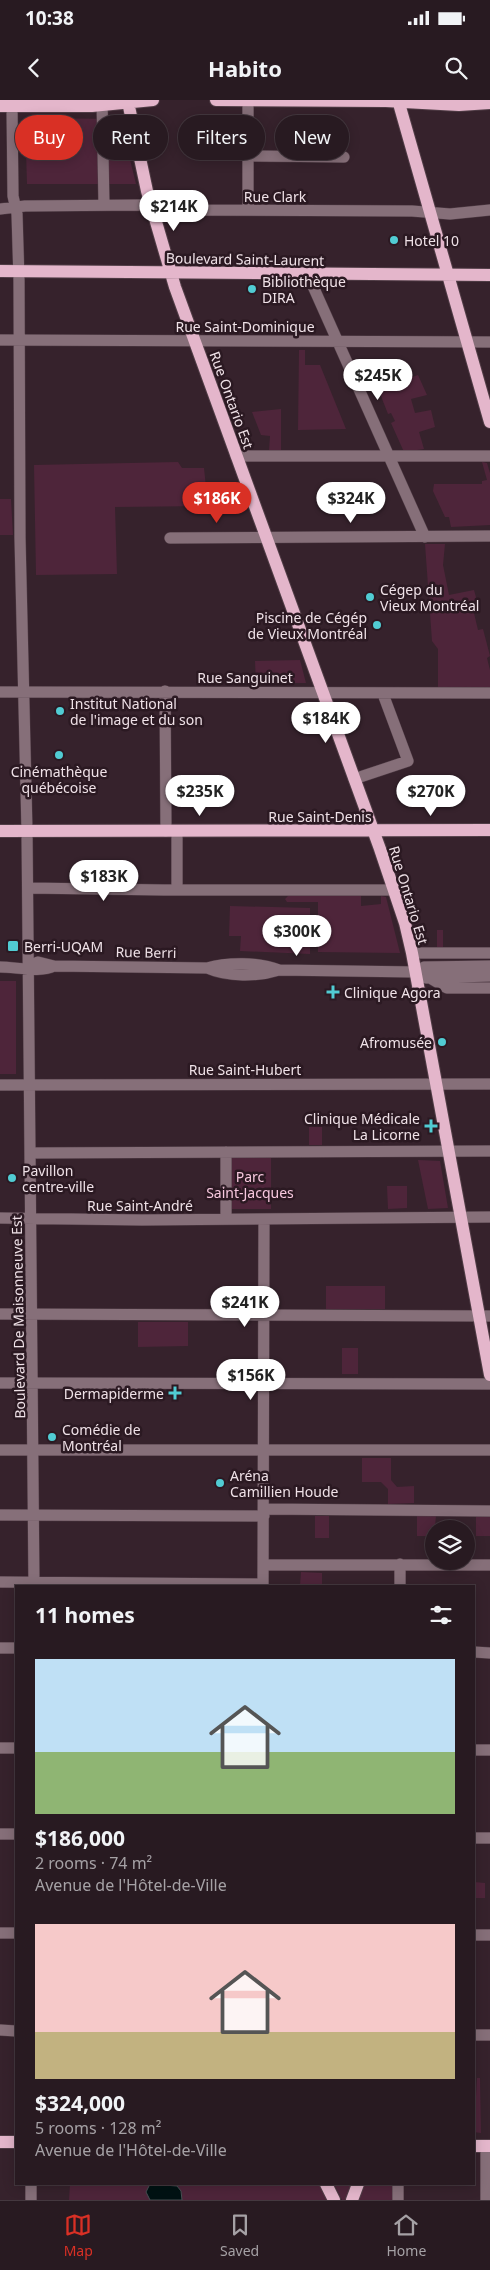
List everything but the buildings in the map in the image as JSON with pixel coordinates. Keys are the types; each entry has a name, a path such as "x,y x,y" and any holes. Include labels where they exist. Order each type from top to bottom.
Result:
{"main road":[{"path":"6,106 153,100"},
{"path":"216,100 398,101 459,105 490,103"},
{"name":"Rue Ontario Est","path":"128,101 152,207 170,274 373,831 394,890 412,953 461,1217 484,1316 490,1375"},
{"path":"398,101 467,342 488,407 490,422"},
{"name":"Boulevard Saint-Laurent","path":"0,271 170,274 490,275"},
{"name":"Rue Saint-Denis","path":"0,831 490,830"},
{"path":"0,2142 15,2142"},
{"path":"326,2185 334,2200"},
{"path":"352,2200 358,2185"}],"street":[{"path":"248,100 248,115"},
{"path":"102,103 104,205"},
{"name":"Boulevard De Maisonneuve Est","path":"6,106 13,196 16,207 19,272 20,538 28,831 28,1085 35,1515 34,1584"},
{"path":"248,160 248,210"},
{"name":"Rue Clark","path":"0,209 104,205 152,207 163,210 431,212 450,214 490,210"},
{"path":"308,275 425,538"},
{"name":"Rue Saint-Dominique","path":"0,340 490,342"},
{"path":"236,456 490,456"},
{"path":"170,538 425,538 490,536"},
{"path":"165,691 177,890"},
{"name":"Rue Sanguinet","path":"0,692 490,693"},
{"path":"354,780 408,760 384,694"},
{"path":"28,888 394,890"},
{"path":"412,953 490,953"},
{"name":"Rue Berri","path":"0,967 28,967 36,963 48,963 54,966 207,968 219,973 241,974 266,974 279,970 415,972 447,988 490,988"},
{"name":"Rue Berri","path":"415,972 424,967 490,966"},
{"name":"Rue Berri","path":"430,978 490,976"},
{"name":"Rue Saint-Hubert","path":"0,1085 490,1084"},
{"path":"30,1153 490,1151"},
{"path":"226,1152 226,1220"},
{"name":"Rue Saint-André","path":"0,1218 31,1220 226,1220 264,1218 490,1217"},
{"path":"0,1582 34,1584 263,1585 264,1218"},
{"path":"0,1314 484,1316"},
{"path":"0,1383 490,1384"},
{"path":"0,1450 490,1450"},
{"path":"0,1515 490,1511"},
{"path":"400,1564 400,1585"},
{"path":"263,1565 490,1565"},
{"path":"0,1648 15,1648"},
{"path":"475,1652 490,1653"},
{"path":"0,1748 15,1748"},
{"path":"475,1750 490,1750"},
{"path":"0,1834 15,1834"},
{"path":"475,1838 490,1838"},
{"path":"0,1932 15,1933"},
{"path":"475,1935 490,1936"},
{"path":"0,2030 15,2031"},
{"path":"475,2035 490,2035"},
{"path":"483,2146 487,2193"},
{"path":"31,2185 31,2200"},
{"path":"398,2185 398,2200"}],"green space":[{"path":"83,119 93,119 93,160 130,160 136,184 27,184 26,160 83,160"},
{"path":"299,350 305,350 305,365 320,365 346,429 298,430"},
{"path":"418,375 427,395 411,399 415,413 431,410 435,427 419,432 424,449 404,452 391,423 395,421 391,413 388,414 379,391 381,388"},
{"path":"281,409 281,452 269,451 270,436 261,435 252,412"},
{"path":"178,462 182,468 204,468 208,506 115,507 117,574 36,575 34,465"},
{"path":"482,462 487,463 490,473 490,525 451,527 449,517 445,517 433,491 434,484 482,484 482,481 487,480"},
{"path":"0,499 11,499 13,535 0,535"},
{"path":"425,544 445,544 443,565 449,595 474,590 479,608 473,609 478,630 483,629 490,656 487,658 490,670 490,687 438,691 438,649 432,641"},
{"path":"300,660 306,683 256,683 255,661"},
{"path":"288,896 361,896 361,906 381,904 381,896 386,897 400,953 318,952 318,902 287,902 285,899"},
{"path":"230,906 310,908 310,954 240,951 241,936 229,936"},
{"path":"437,930 443,930 443,947 437,947"},
{"path":"0,981 16,981 16,1074 0,1074"},
{"path":"309,1127 322,1127 322,1145 309,1145"},
{"name":"Parc Saint-Jacques","path":"229,1158 271,1158 271,1209 229,1209"},
{"path":"418,1160 440,1161 448,1208 428,1209"},
{"path":"387,1186 407,1186 407,1208 388,1209"},
{"path":"326,1286 385,1286 385,1309 326,1309"},
{"path":"138,1322 188,1322 188,1346 138,1347"},
{"path":"342,1348 358,1348 358,1374 342,1374"},
{"path":"362,1458 391,1458 391,1480 397,1487 414,1486 414,1503 388,1504 388,1489 381,1482 362,1482"},
{"path":"315,1516 329,1516 329,1538 315,1538"},
{"path":"417,1516 436,1516 436,1520 425,1520 425,1536 417,1536"},
{"path":"476,1516 490,1517 490,1536 476,1536"},
{"path":"301,1572 322,1573 322,1585 300,1585"},
{"path":"475,1882 485,1883 485,1898 475,1898"},
{"path":"477,2078 480,2078 481,2133 475,2132"},
{"path":"70,2185 322,2185 329,2200 69,2200"},
{"path":"334,2185 354,2185 348,2200 342,2200"},
{"path":"364,2185 394,2185 394,2200 358,2200"}],"shaded area":[{"path":"150,2185 177,2186 181,2191 182,2200 150,2200 146,2192"}],"place":[{"name":"Hotel 10","path":"394,240"},
{"name":"Bibliothèque DIRA","path":"252,289"},
{"name":"Cégep du Vieux Montréal","path":"370,597"},
{"name":"Piscine de Cégép de Vieux Montréal","path":"377,625"},
{"name":"Institut National de l'image et du son","path":"60,711"},
{"name":"Cinémathèque québécoise","path":"59,755"},
{"name":"Berri-UQAM","path":"13,946"},
{"name":"Clinique Agora","path":"333,992"},
{"name":"Afromusée","path":"442,1042"},
{"name":"Clinique Médicale La Licorne","path":"431,1126"},
{"name":"Pavillon centre-ville","path":"12,1178"},
{"name":"Dermapiderme","path":"175,1393"},
{"name":"Comédie de Montréal","path":"52,1437"},
{"name":"Aréna Camillien Houde","path":"220,1483"}]}
